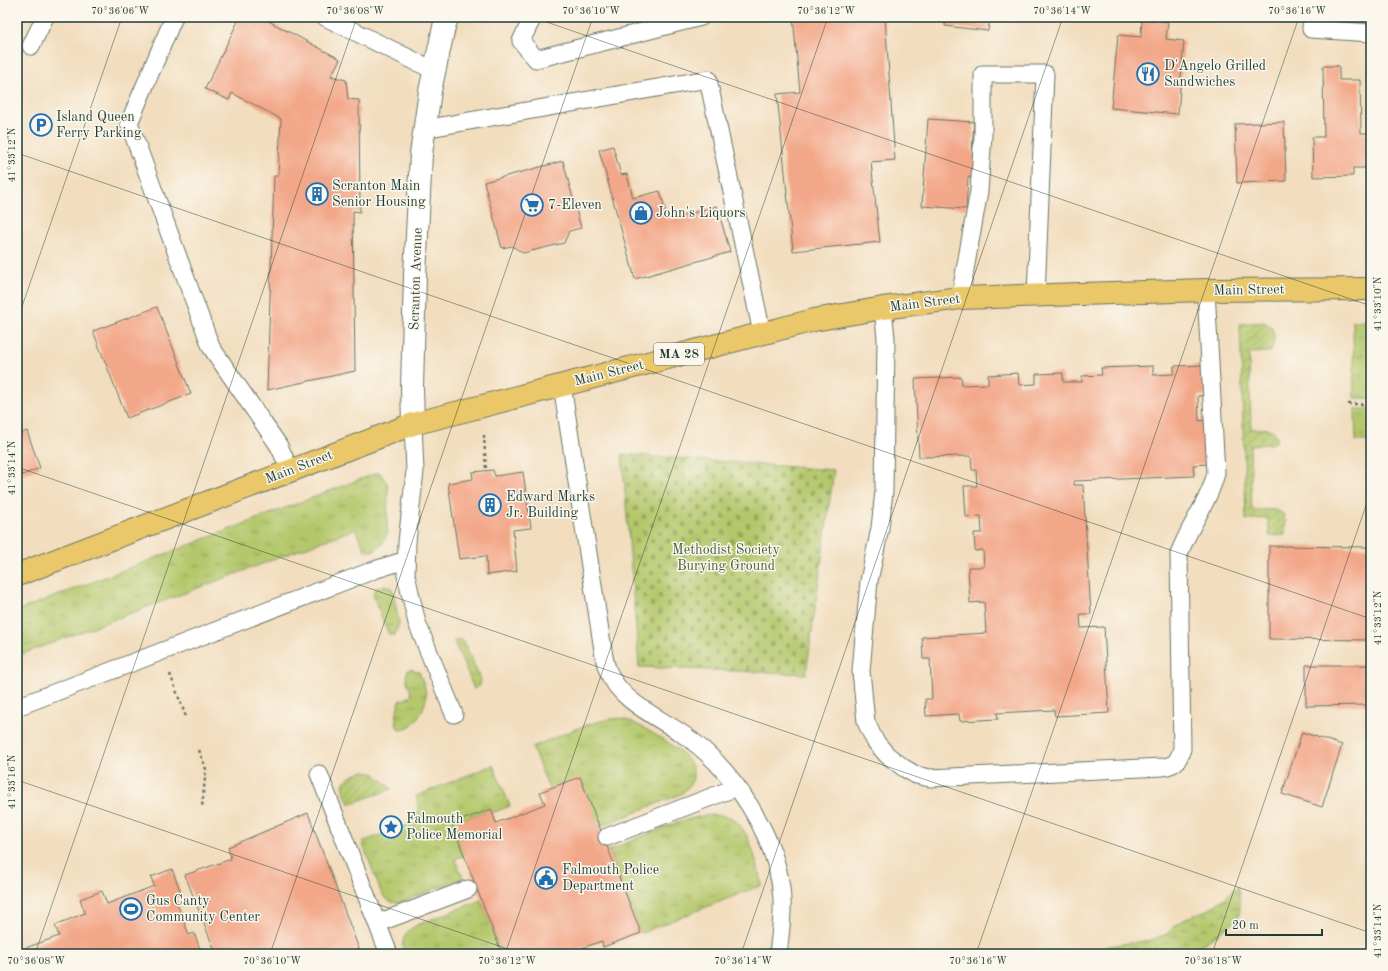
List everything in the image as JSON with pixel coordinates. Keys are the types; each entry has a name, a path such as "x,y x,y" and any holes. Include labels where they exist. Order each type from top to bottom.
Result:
{"main road":[{"name":"Main Street","path":"17,575 414,424 814,320 883,308 960,298 1206,290 1371,288"}],"street":[{"name":"Scranton Avenue","path":"414,424 412,387 415,275 421,154 435,71 447,17"}],"lane":[{"path":"31,46 45,17"},
{"path":"174,17 129,123 211,347 279,446 290,470"},
{"path":"325,17 435,71"},
{"path":"533,17 521,41 536,59 701,17"},
{"path":"1312,17 1311,29 1371,33"},
{"path":"960,298 979,191 983,135 983,74 1045,74 1036,296"},
{"path":"424,129 708,79 762,333"},
{"path":"883,308 886,339 884,492 882,516 869,581 861,670 866,722 875,741 887,755 904,768 916,775 930,778 1163,767 1171,766 1179,759 1182,749 1179,554 1184,540 1212,486 1216,473 1206,290"},
{"path":"562,385 603,650 608,672 619,688 629,698 682,733 723,770 737,787 763,828 773,853 779,874 782,899 778,954"},
{"path":"414,424 415,471 406,560 406,575 418,623 454,714"},
{"path":"17,707 374,570 406,560"},
{"path":"319,774 390,954"},
{"path":"607,837 737,787"},
{"path":"378,923 468,889"}],"path":[{"path":"1348,404 1371,404"},
{"path":"484,435 486,471"},
{"path":"168,668 186,717"},
{"path":"199,750 206,769 202,807"}],"green space":[{"path":"1353,321 1371,321 1371,398 1354,398"},
{"path":"1264,322 1272,329 1274,343 1270,352 1249,353 1251,429 1272,430 1275,433 1276,442 1250,445 1252,510 1275,510 1282,513 1285,518 1285,535 1269,536 1268,518 1246,520 1240,324"},
{"path":"1355,409 1371,409 1371,441 1356,441"},
{"name":"Methodist Society Burying Ground","path":"622,454 834,470 806,674 639,667"},
{"path":"379,472 387,483 388,488 387,534 382,544 376,549 372,551 365,550 355,529 17,656 17,611"},
{"path":"385,585 393,591 399,623 395,635 393,636 388,633 373,595 375,589"},
{"path":"461,639 465,644 480,679 480,685 474,689 454,641"},
{"path":"410,669 419,672 425,688 426,699 422,711 414,722 405,729 399,730 396,723 396,716 399,701 412,696 406,676 408,670"},
{"path":"620,718 640,726 676,748 689,761 693,769 693,777 690,785 681,794 599,827 549,789 532,747 586,725 609,719"},
{"path":"493,765 510,806 492,813 491,809 452,824 464,855 455,859 463,878 399,903 390,902 386,899 381,892 362,842 412,823 415,820 418,810 416,796"},
{"path":"364,771 375,774 392,789 349,804 343,786 344,782"},
{"path":"711,815 731,818 739,824 749,840 762,885 641,933 609,850 672,824"},
{"path":"1237,886 1240,900 1239,914 1232,923 1218,934 1192,950 1192,954 1083,954 1108,946 1151,940 1167,934 1176,925 1189,917 1209,909 1226,897"},
{"path":"481,900 502,954 405,954 403,945 404,937 417,925"}],"building":[{"name":"Scranton Main Senior Housing","path":"240,17 261,17 340,59 331,76 346,80 348,99 359,100 360,212 353,211 355,371 267,390 274,176 278,176 281,119 232,93 229,100 205,89"},
{"path":"793,17 885,17 895,160 871,162 880,242 793,251 777,94 800,92"},
{"path":"946,17 990,17 988,31 945,26"},
{"name":"D'Angelo Grilled Sandwiches","path":"1142,19 1168,22 1166,39 1184,41 1178,114 1111,108 1118,35 1141,37"},
{"path":"1323,66 1339,66 1339,80 1360,80 1361,133 1371,133 1371,168 1353,168 1353,176 1313,177 1312,137 1324,137"},
{"path":"928,119 974,122 972,152 977,153 975,178 968,177 966,209 922,206"},
{"path":"1284,122 1286,181 1237,183 1235,124"},
{"name":"John's Liquors","path":"613,146 621,175 627,174 633,198 660,191 668,220 717,206 730,252 635,279 599,150"},
{"name":"7-Eleven","path":"563,161 581,228 569,231 564,243 523,253 512,246 502,248 484,182"},
{"path":"157,307 191,394 127,418 93,331"},
{"path":"1206,365 1207,395 1198,396 1199,421 1207,420 1209,464 1193,465 1194,476 1074,481 1074,485 1083,485 1091,614 1080,614 1081,628 1104,627 1109,713 1055,716 1054,710 997,713 998,719 960,721 959,714 926,716 925,699 932,699 930,659 923,659 922,637 986,633 984,602 970,603 968,567 984,567 983,550 975,551 974,533 982,533 981,516 966,517 964,486 977,486 976,470 972,470 971,456 919,457 915,379 961,377 962,385 988,384 988,375 1018,373 1019,385 1036,384 1036,374 1063,373 1063,382 1082,382 1082,376 1102,375 1101,368 1153,366 1153,375 1174,374 1174,366"},
{"path":"27,431 40,468 17,477 17,435"},
{"name":"Edward Marks Jr. Building","path":"493,470 495,476 523,472 531,528 513,530 517,571 487,575 486,556 459,559 448,483 473,479 472,472"},
{"path":"1269,546 1371,547 1371,640 1269,639"},
{"path":"1306,665 1371,665 1371,705 1306,706"},
{"path":"1302,732 1342,745 1322,807 1282,794"},
{"name":"Falmouth Police Department","path":"580,777 641,933 603,947 602,941 565,954 502,954 452,824 491,809 496,823 545,804 540,792"},
{"path":"308,813 359,949 346,954 216,954 185,875 231,859 228,847"},
{"name":"Gus Canty Community Center","path":"172,869 181,893 174,895 189,935 194,933 202,954 17,954 17,951 59,936 55,925 85,913 80,899 102,891 107,904 154,886 151,877"}],"place":[{"name":"D'Angelo Grilled Sandwiches","path":"1148,74"},
{"name":"Island Queen Ferry Parking","path":"41,125"},
{"name":"Scranton Main Senior Housing","path":"317,194"},
{"name":"7-Eleven","path":"532,205"},
{"name":"John's Liquors","path":"641,213"},
{"name":"Edward Marks Jr. Building","path":"490,505"},
{"name":"Falmouth Police Memorial","path":"391,827"},
{"name":"Falmouth Police Department","path":"546,878"},
{"name":"Gus Canty Community Center","path":"131,909"}]}
